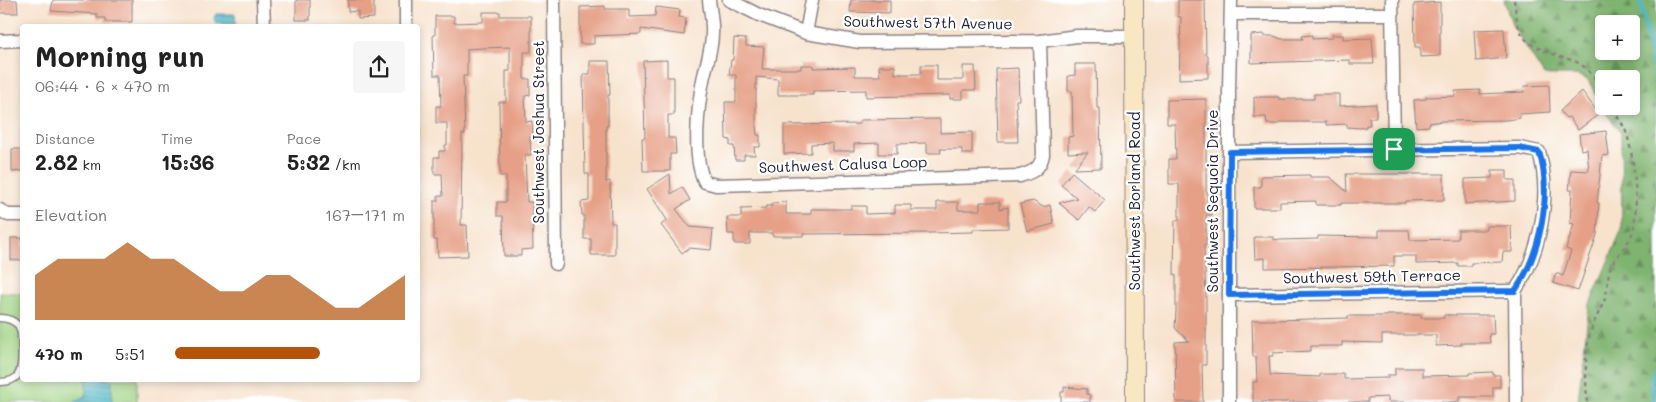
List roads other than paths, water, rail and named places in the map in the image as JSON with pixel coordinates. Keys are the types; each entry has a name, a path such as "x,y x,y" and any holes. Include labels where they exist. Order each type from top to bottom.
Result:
{"main road":[{"name":"Southwest Borland Road","path":"1134,0 1135,402"}],"street":[{"path":"263,0 264,24"},
{"path":"406,0 406,24"},
{"name":"Southwest Joshua Street","path":"554,0 556,264"},
{"name":"Southwest Calusa Loop","path":"709,0 712,34 698,123 698,166 705,182 716,185 1020,176 1033,172 1038,168 1043,155 1040,41"},
{"name":"Southwest 57th Avenue","path":"729,0 766,18 806,33 860,42 1040,41 1068,36 1134,36"},
{"path":"806,33 812,0"},
{"name":"Southwest Sequoia Drive","path":"1230,402 1229,90 1231,0"},
{"path":"1392,0 1394,149"},
{"path":"1231,14 1392,14"},
{"path":"0,40 20,40"},
{"path":"1230,152 1519,148 1539,152 1544,176 1542,223 1534,254 1522,281 1515,291 1516,402"},
{"path":"0,210 8,215 20,215"},
{"name":"Southwest 59th Terrace","path":"1229,295 1515,291"}],"lane":[{"path":"0,318 9,319 20,329"},
{"path":"0,382 14,379 20,371"}],"water":[{"path":"216,14 235,14 236,24 216,24 214,18"},
{"path":"86,382 112,382 112,402 73,402 86,396"}],"waterway":[{"path":"1640,0 1656,80"},
{"path":"1653,402 1651,379 1656,367"}]}
